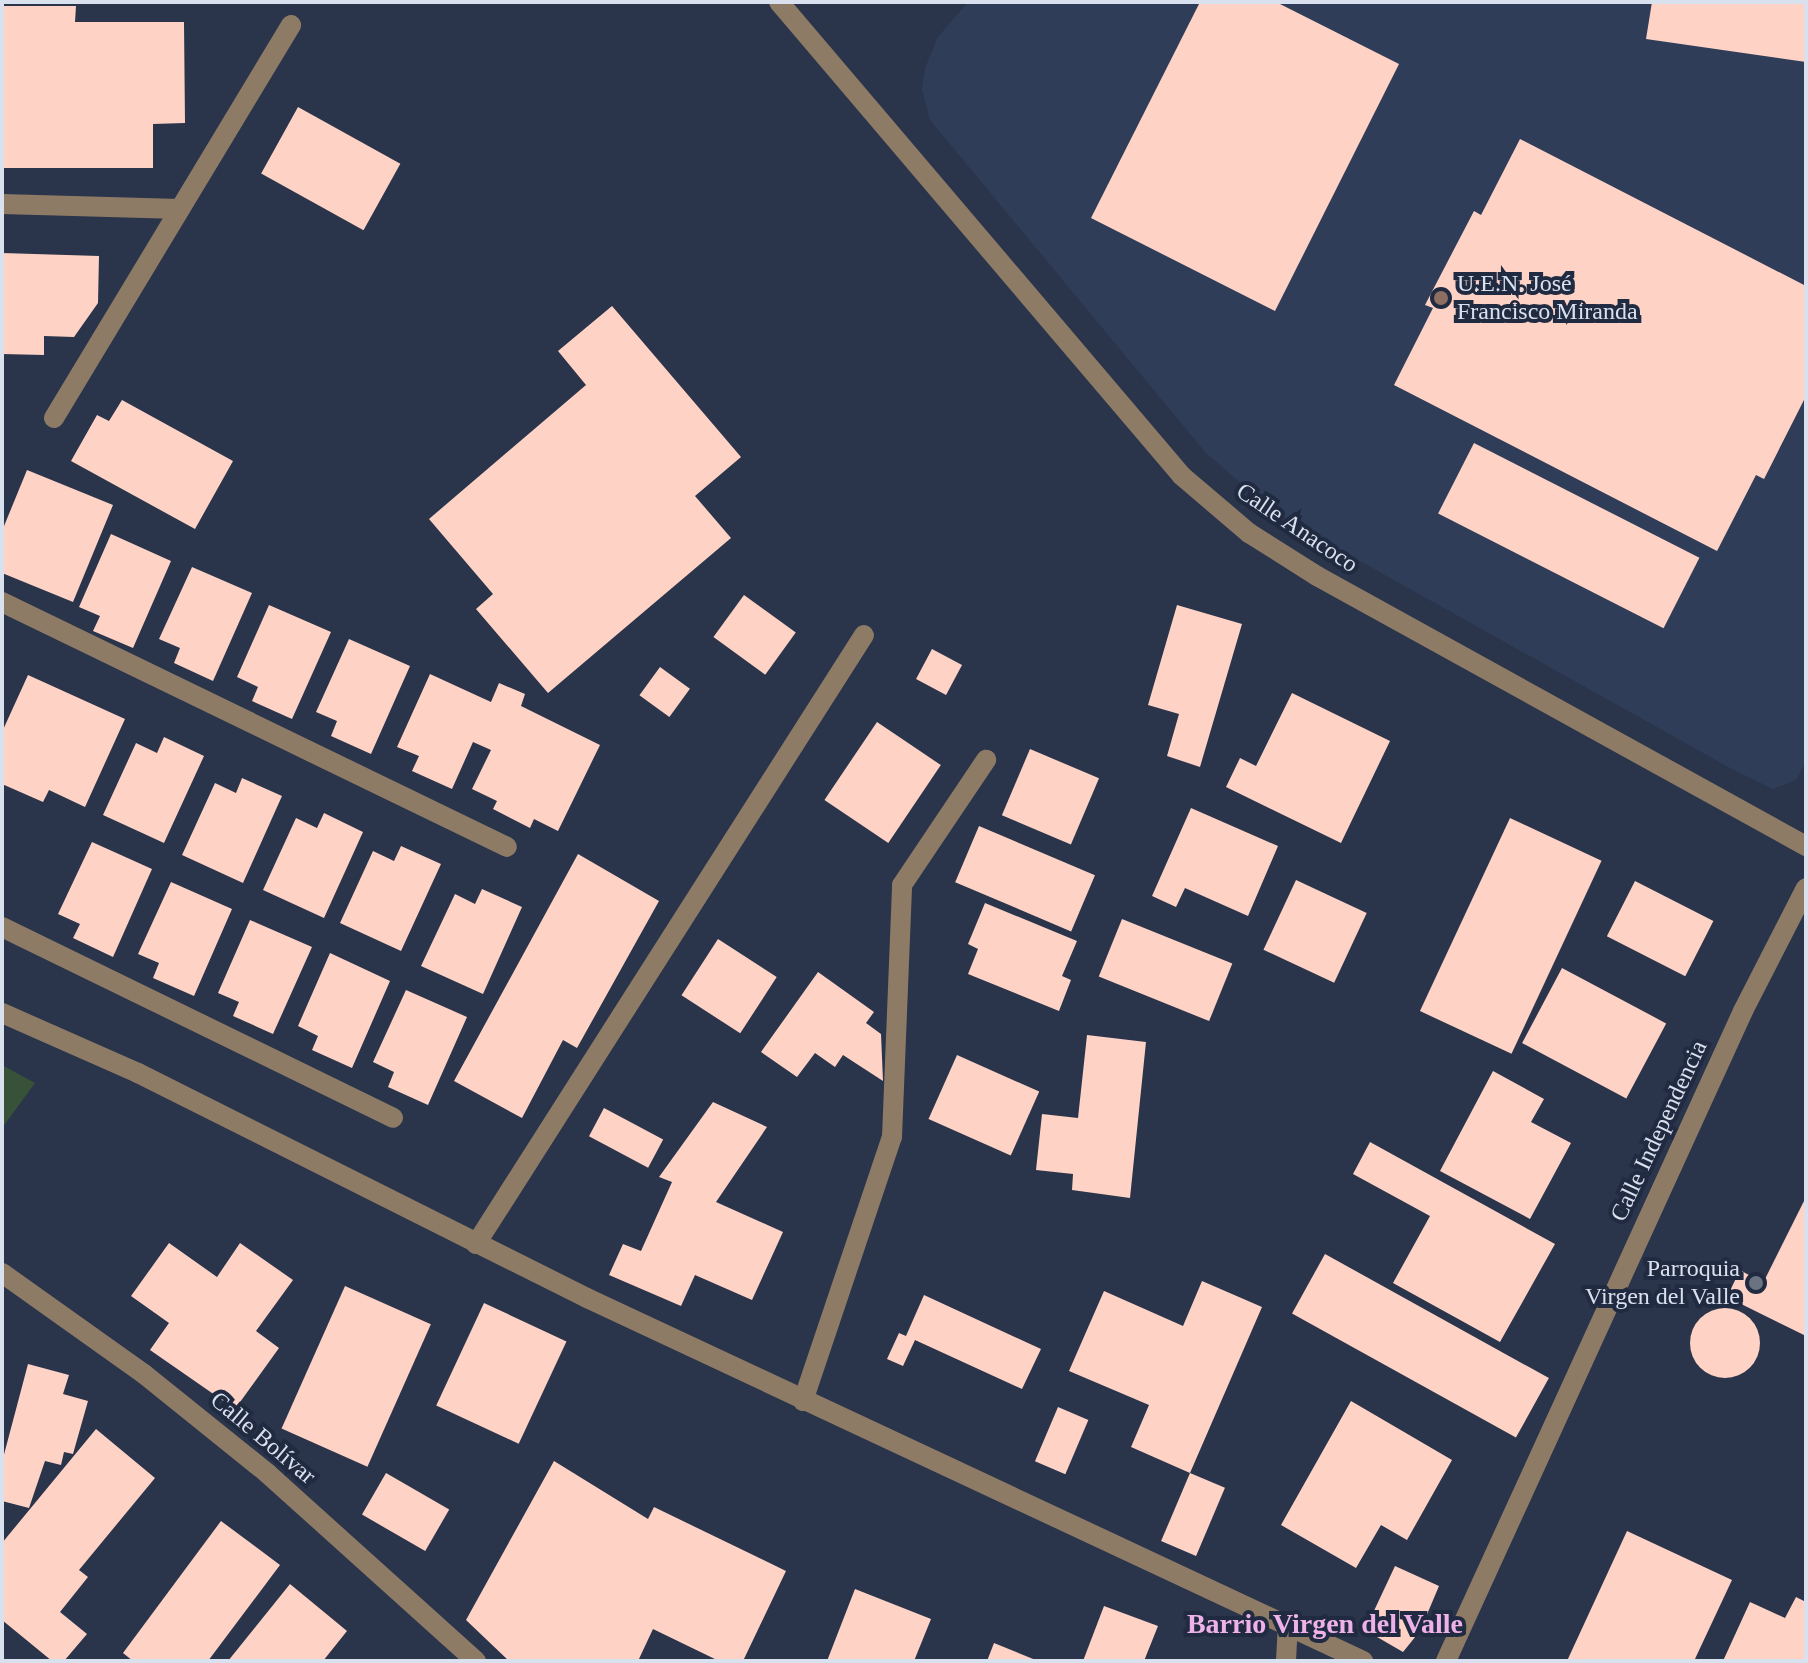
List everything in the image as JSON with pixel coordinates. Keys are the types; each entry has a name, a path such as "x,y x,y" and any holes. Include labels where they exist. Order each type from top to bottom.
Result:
{"street":[{"name":"Calle Anacoco","path":"779,2 1182,476 1249,533 1345,592 1806,846"},
{"path":"54,418 291,25"},
{"path":"2,204 180,209"},
{"path":"2,602 507,847"},
{"path":"476,1244 864,635"},
{"path":"803,1401 892,1137 902,885 986,760"},
{"name":"Calle Independencia","path":"1446,1661 1743,1011 1806,888"},
{"path":"2,927 393,1118"},
{"path":"2,1013 138,1073 476,1244 803,1401 1363,1661"},
{"name":"Calle Bolívar","path":"2,1273 144,1374 267,1473 476,1661"},
{"path":"1286,1661 1288,1626"}],"shaded area":[{"name":"U.E.N. José Francisco Miranda","path":"968,2 1806,2 1806,761 1796,780 1773,789 1730,768 1308,532 1269,508 1206,453 930,120 922,90 925,68 938,37"}],"green space":[{"path":"2,1065 35,1083 2,1128"}],"building":[{"path":"1200,2 1276,2 1399,64 1275,311 1091,218"},
{"path":"1652,2 1806,2 1806,62 1646,39"},
{"path":"2,6 76,6 75,22 184,22 185,123 153,124 153,168 2,168"},
{"path":"298,107 400,164 363,230 261,173"},
{"path":"1520,139 1806,286 1806,396 1764,479 1756,475 1717,551 1394,385 1433,308 1425,305 1474,211 1481,215"},
{"path":"2,253 99,256 98,303 74,337 44,336 44,355 2,354"},
{"path":"612,306 741,457 695,496 731,538 548,693 476,609 493,594 429,519 586,385 558,351"},
{"path":"122,400 233,461 195,529 71,461 97,415 109,421"},
{"path":"1474,443 1699,558 1664,628 1438,513"},
{"path":"27,470 113,505 73,602 2,573 2,531"},
{"path":"111,534 171,561 133,648 93,631 100,616 79,607"},
{"path":"192,567 252,593 213,681 174,663 180,648 159,639"},
{"path":"744,595 796,633 765,675 713,637"},
{"path":"269,605 331,632 292,719 252,701 258,687 237,677"},
{"path":"1177,605 1242,624 1200,767 1167,756 1179,714 1148,705"},
{"path":"349,639 410,666 371,754 331,736 337,721 316,712"},
{"path":"932,649 962,665 946,695 916,679"},
{"path":"660,667 690,689 669,717 639,695"},
{"path":"430,674 491,702 499,683 525,694 521,706 600,745 558,831 534,819 530,828 493,809 497,801 472,789 491,750 473,742 452,789 412,771 419,756 397,747"},
{"path":"28,675 125,719 85,807 49,790 43,802 2,784 2,732"},
{"path":"1292,693 1390,741 1341,843 1226,787 1240,758 1256,766"},
{"path":"877,722 941,765 888,843 824,800"},
{"path":"164,737 204,756 164,843 103,815 136,743 157,753"},
{"path":"1030,749 1099,778 1071,845 1002,815"},
{"path":"242,778 282,796 243,883 182,855 215,783 236,793"},
{"path":"1191,808 1278,846 1248,916 1185,888 1176,907 1152,896"},
{"path":"324,813 363,832 324,918 263,890 296,818 317,828"},
{"path":"1510,818 1602,861 1512,1054 1420,1011"},
{"path":"979,826 1095,875 1071,931 955,882"},
{"path":"92,842 152,869 113,957 73,938 80,924 58,914"},
{"path":"401,846 441,864 401,951 340,923 373,851 394,861"},
{"path":"578,854 659,901 577,1048 563,1040 522,1118 454,1081"},
{"path":"1296,880 1367,913 1334,983 1263,950"},
{"path":"1635,881 1713,921 1685,976 1607,936"},
{"path":"171,882 232,909 194,996 153,978 159,963 138,954"},
{"path":"482,889 522,907 483,994 421,966 455,894 475,904"},
{"path":"985,903 1077,941 1062,976 1071,980 1059,1011 968,974 978,949 968,944"},
{"path":"1122,919 1232,964 1209,1021 1099,976"},
{"path":"250,920 312,947 273,1034 233,1016 239,1002 218,993"},
{"path":"718,939 777,977 740,1033 682,995"},
{"path":"330,953 390,981 352,1068 312,1050 318,1036 298,1026"},
{"path":"1562,968 1666,1023 1626,1098 1522,1043"},
{"path":"818,972 874,1012 866,1023 881,1034 883,1081 843,1055 835,1067 815,1053 797,1077 761,1052"},
{"path":"406,990 467,1017 428,1105 388,1087 394,1072 373,1062"},
{"path":"1087,1035 1146,1042 1130,1198 1072,1190 1073,1174 1036,1170 1042,1114 1078,1118"},
{"path":"957,1055 1039,1092 1011,1156 929,1119"},
{"path":"1493,1071 1544,1099 1531,1122 1571,1143 1530,1219 1440,1171"},
{"path":"713,1102 767,1127 716,1202 783,1232 752,1300 695,1275 681,1306 609,1275 623,1244 641,1251 672,1182 659,1177"},
{"path":"604,1108 663,1139 648,1168 589,1136"},
{"path":"1370,1142 1555,1244 1500,1342 1393,1283 1430,1216 1353,1174"},
{"path":"1806,1197 1806,1336 1727,1297 1740,1270 1763,1283"},
{"path":"169,1243 217,1277 240,1243 293,1280 256,1331 279,1348 235,1409 150,1350 169,1323 131,1296"},
{"path":"1325,1254 1549,1378 1516,1438 1292,1313"},
{"path":"1202,1281 1262,1307 1190,1473 1131,1447 1149,1405 1069,1371 1104,1291 1183,1326"},
{"path":"345,1286 431,1324 367,1467 282,1429"},
{"path":"924,1295 1041,1349 1022,1389 915,1340 903,1366 887,1359 899,1333 906,1336"},
{"path":"484,1303 566,1341 519,1444 436,1405"},
{"path":"1725,1308 1750,1318 1760,1343 1750,1368 1725,1378 1700,1368 1690,1343 1700,1318"},
{"path":"28,1364 69,1375 63,1394 88,1401 73,1454 64,1452 61,1465 45,1461 29,1508 2,1501 2,1462"},
{"path":"1351,1401 1452,1460 1407,1540 1381,1525 1356,1568 1281,1525"},
{"path":"1058,1407 1088,1420 1065,1474 1035,1461"},
{"path":"96,1429 155,1478 79,1570 88,1577 60,1612 87,1634 64,1661 52,1661 2,1620 2,1543"},
{"path":"554,1461 648,1519 654,1507 786,1571 743,1661 719,1661 653,1629 638,1661 509,1661 466,1620"},
{"path":"386,1473 449,1510 425,1551 362,1515"},
{"path":"1190,1473 1225,1488 1196,1556 1161,1541"},
{"path":"221,1521 280,1565 208,1661 133,1661 123,1653"},
{"path":"1627,1531 1732,1580 1694,1661 1567,1661"},
{"path":"1395,1566 1439,1586 1420,1631 1403,1652 1365,1630"},
{"path":"290,1584 347,1631 323,1661 228,1661"},
{"path":"855,1589 931,1619 914,1661 827,1661"},
{"path":"1796,1597 1806,1602 1806,1661 1723,1661 1750,1602 1785,1618"},
{"path":"1104,1606 1158,1626 1144,1661 1083,1661"},
{"path":"994,1643 1038,1661 987,1661"}],"place":[{"name":"U.E.N. José Francisco Miranda","path":"1441,298"},
{"name":"Parroquia Virgen del Valle","path":"1756,1283"}],"district":[{"name":"Barrio Virgen del Valle","path":"1325,1624"}]}
